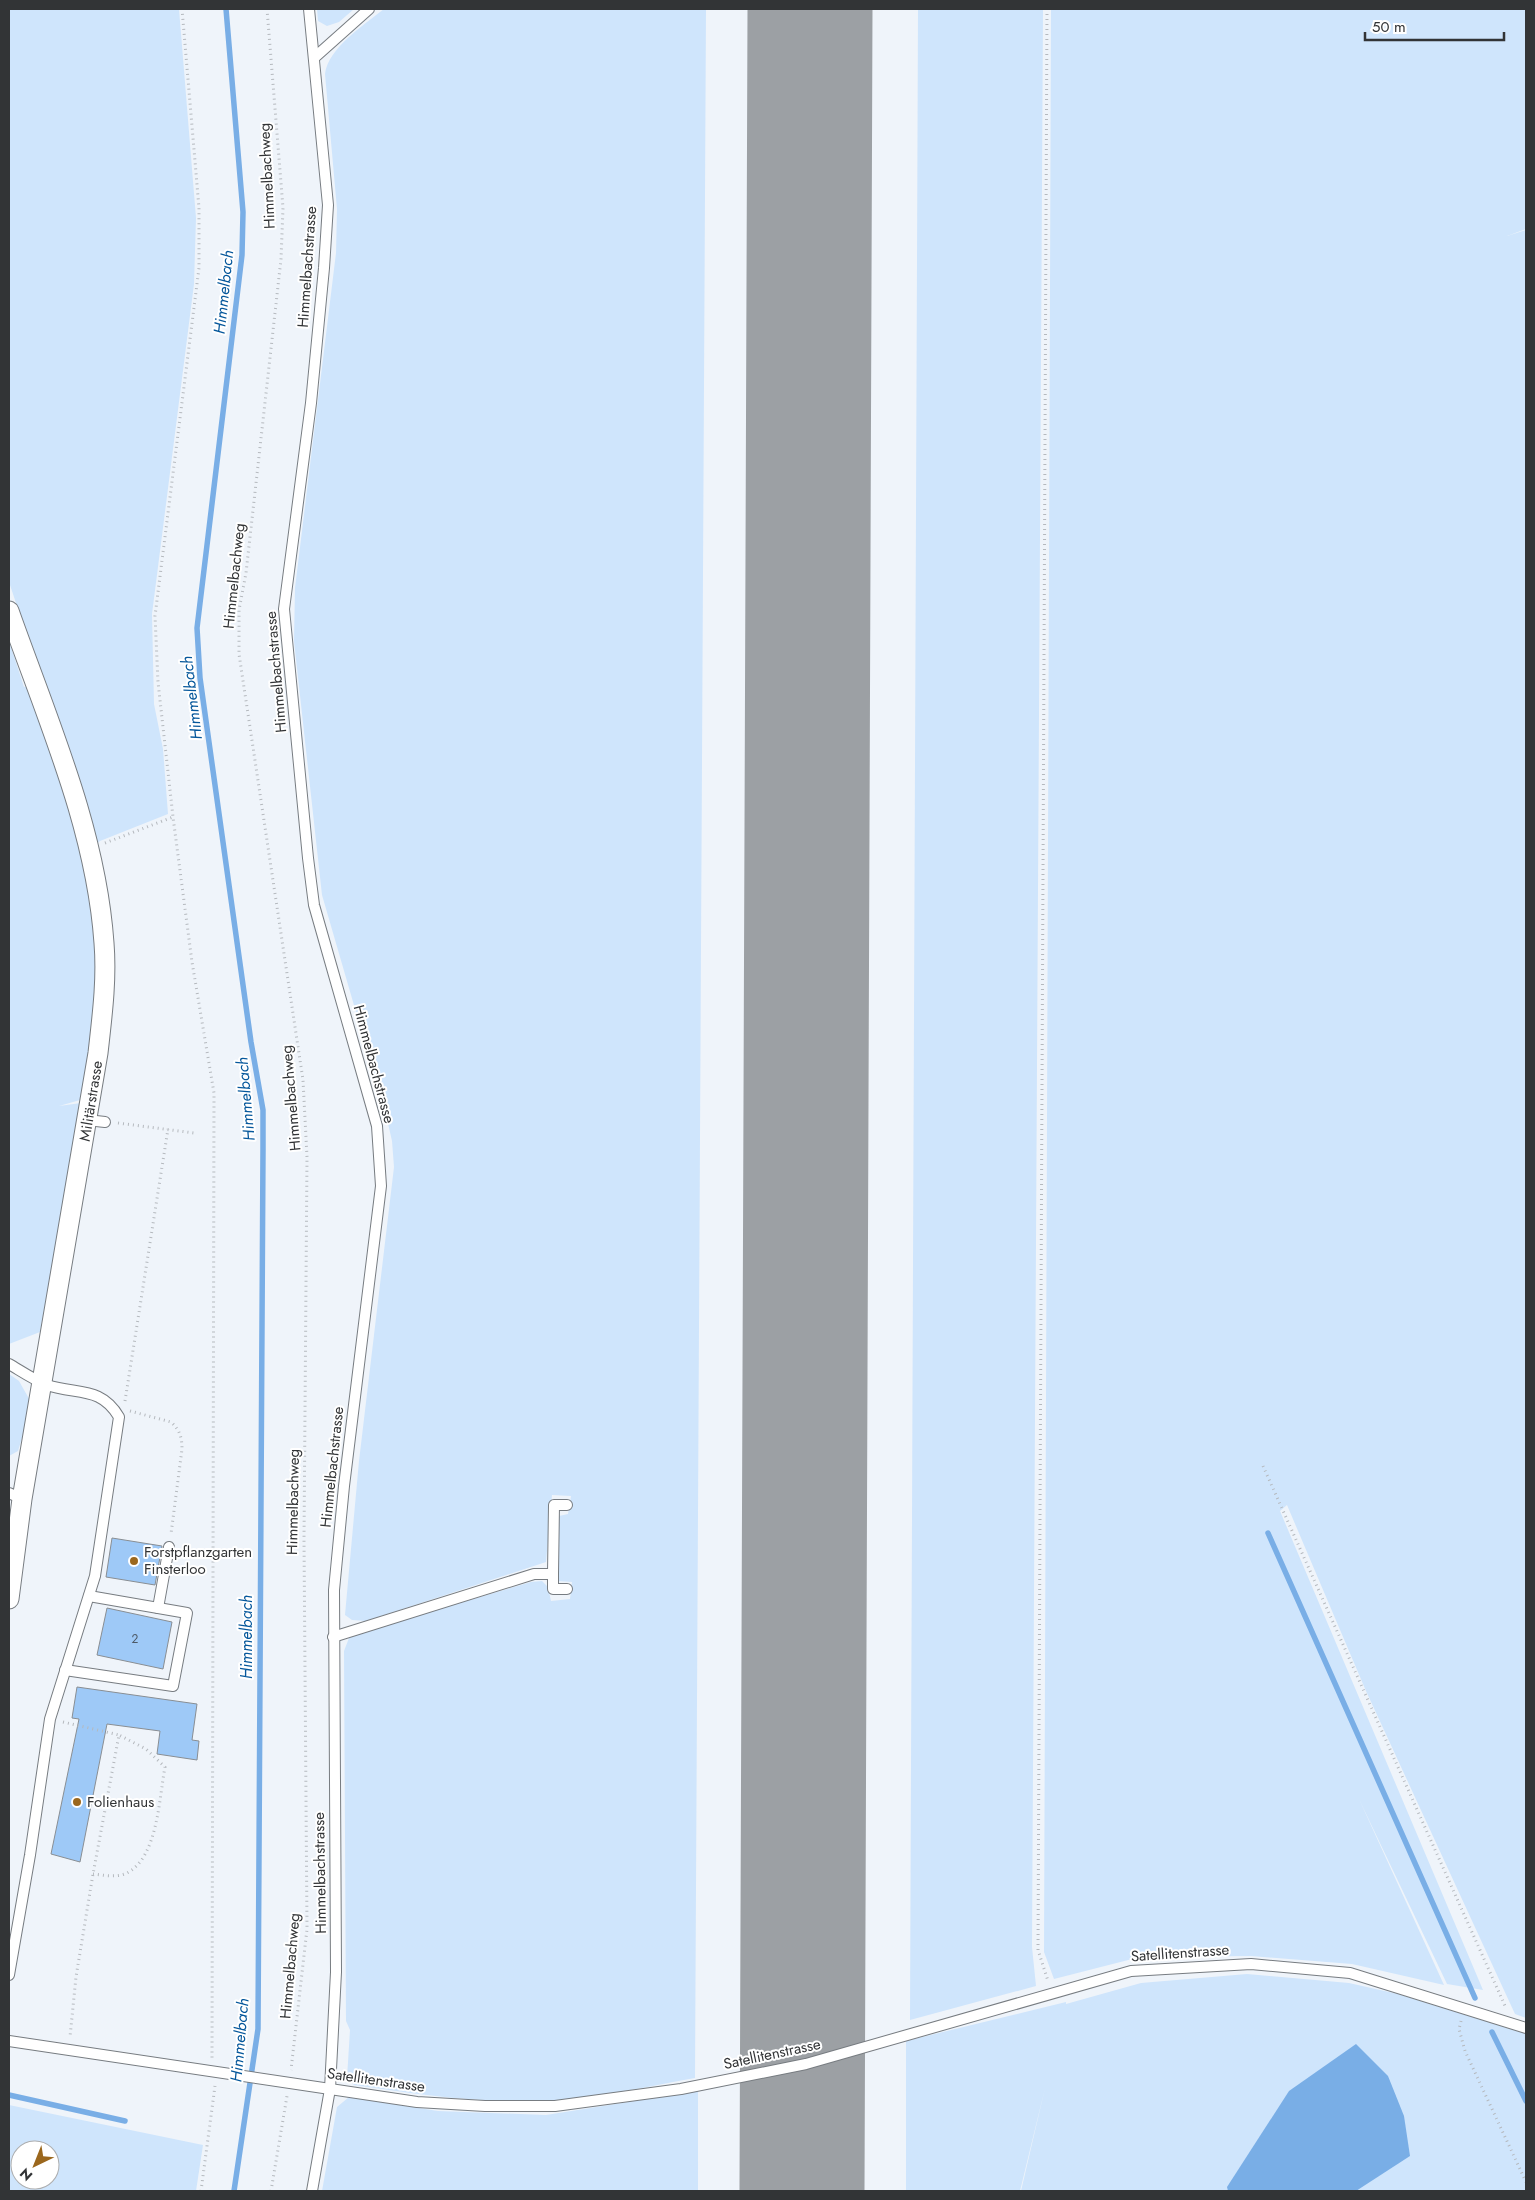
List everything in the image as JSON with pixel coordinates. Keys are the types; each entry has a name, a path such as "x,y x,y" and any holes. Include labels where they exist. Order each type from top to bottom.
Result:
{"street":[{"name":"Militärstrasse","path":"9,611 68,778 90,849 104,944 104,1001 98,1053 96,1121 44,1383 15,1496 9,1599"}],"lane":[{"name":"Himmelbachstrasse","path":"309,9 328,205 312,403 284,609 314,904 377,1126 381,1186 344,1486 334,1590 336,1972 330,2089 312,2191"},
{"path":"314,58 369,9"},
{"path":"9,1364 44,1383 103,1398 111,1404 119,1417 95,1576 50,1719 30,1855 9,1976"},
{"path":"567,1505 554,1505 553,1574 553,1589 567,1589"},
{"path":"158,1608 169,1547"},
{"path":"333,1637 534,1574 553,1574"},
{"path":"65,1670 173,1686 187,1613 89,1596"},
{"name":"Satellitenstrasse","path":"9,2041 417,2102 484,2106 555,2106 681,2089 806,2064 1131,1970 1251,1964 1350,1973 1526,2028"}],"path":[{"path":"182,9 201,239 198,277 155,616 158,682 173,817 192,962 214,1093 212,2055 221,2073 201,2191"},
{"name":"Himmelbachweg","path":"266,9 283,208 281,259 246,573 239,610 239,654 303,1080 307,1157 304,1540 307,1929 289,2084 271,2191"},
{"path":"1047,9 1038,1950 1052,1994"},
{"path":"90,849 173,817"},
{"path":"96,1121 194,1133"},
{"path":"168,1130 123,1409 171,1422 176,1426 182,1438 169,1547"},
{"path":"1263,1466 1514,2024"},
{"path":"50,1719 119,1735 146,1749 165,1767 150,1848 140,1863 126,1874 110,1876 92,1874"},
{"path":"67,2050 92,1874 119,1735"},
{"path":"1464,2009 1459,2029 1465,2051 1526,2182"}],"shaded area":[{"path":"9,9 179,9 196,218 194,284 152,614 154,704 163,749 168,814 100,841 90,849 97,946 92,1038 80,1100 59,1106 81,1103 40,1332 9,1344 9,641 24,687 43,684 9,582"},
{"path":"317,9 354,9 339,22 327,26 318,21"},
{"path":"384,9 706,9 695,2078 559,2100 507,2101 456,2098 354,2085 347,2078 350,2030 346,2021 344,1651 349,1638 357,1633 531,1582 542,1581 548,1587 551,1601 570,1599 572,1582 558,1581 559,1516 568,1514 571,1496 552,1495 546,1562 366,1621 352,1620 345,1615 359,1461 394,1167 392,1141 387,1119 322,895 294,641 295,588 336,253 337,209 325,74 328,64 340,46"},
{"path":"918,9 1043,9 1032,1947 1036,1986 910,2020"},
{"path":"1051,9 1526,9 1526,229 1507,236 1526,230 1526,2018 1515,2014 1366,1691 1287,1505 1280,1511 1483,1990 1447,1984 1359,1799 1444,1985 1352,1964 1251,1956 1140,1957 1054,1979 1044,1952"},
{"path":"9,1374 19,1381 32,1404 18,1451 9,1456"},
{"path":"1247,1974 1349,1983 1398,1994 1526,2034 1526,2191 1021,2191 1045,2088 1020,2191 906,2191 906,2041 1066,2002 1066,2004 1141,1983"},
{"path":"698,2091 698,2191 322,2191 337,2107 349,2097 438,2111 546,2115"},
{"path":"9,2105 203,2145 196,2191 9,2191"}],"water":[{"path":"1356,2044 1388,2076 1404,2116 1410,2156 1356,2191 1228,2191 1227,2187 1289,2091"}],"building":[{"name":"Forstpflanzgarten Finsterloo","path":"112,1538 162,1546 155,1585 106,1577"},
{"path":"107,1608 172,1622 163,1669 97,1655"},
{"path":"77,1687 197,1704 192,1740 199,1741 197,1760 157,1754 160,1731 107,1724 80,1862 51,1854 79,1719 72,1718"}],"waterway":[{"name":"Himmelbach","path":"226,9 243,212 242,255 197,628 200,678 251,1042 263,1110 258,2029 234,2191"},
{"path":"1268,1533 1475,1998"},
{"path":"1492,2032 1526,2101"},
{"path":"9,2095 125,2121"}],"runway":[{"path":"802,2191 810,9"}],"place":[{"name":"Forstpflanzgarten Finsterloo","path":"134,1561"},
{"name":"Folienhaus","path":"77,1802"}]}
